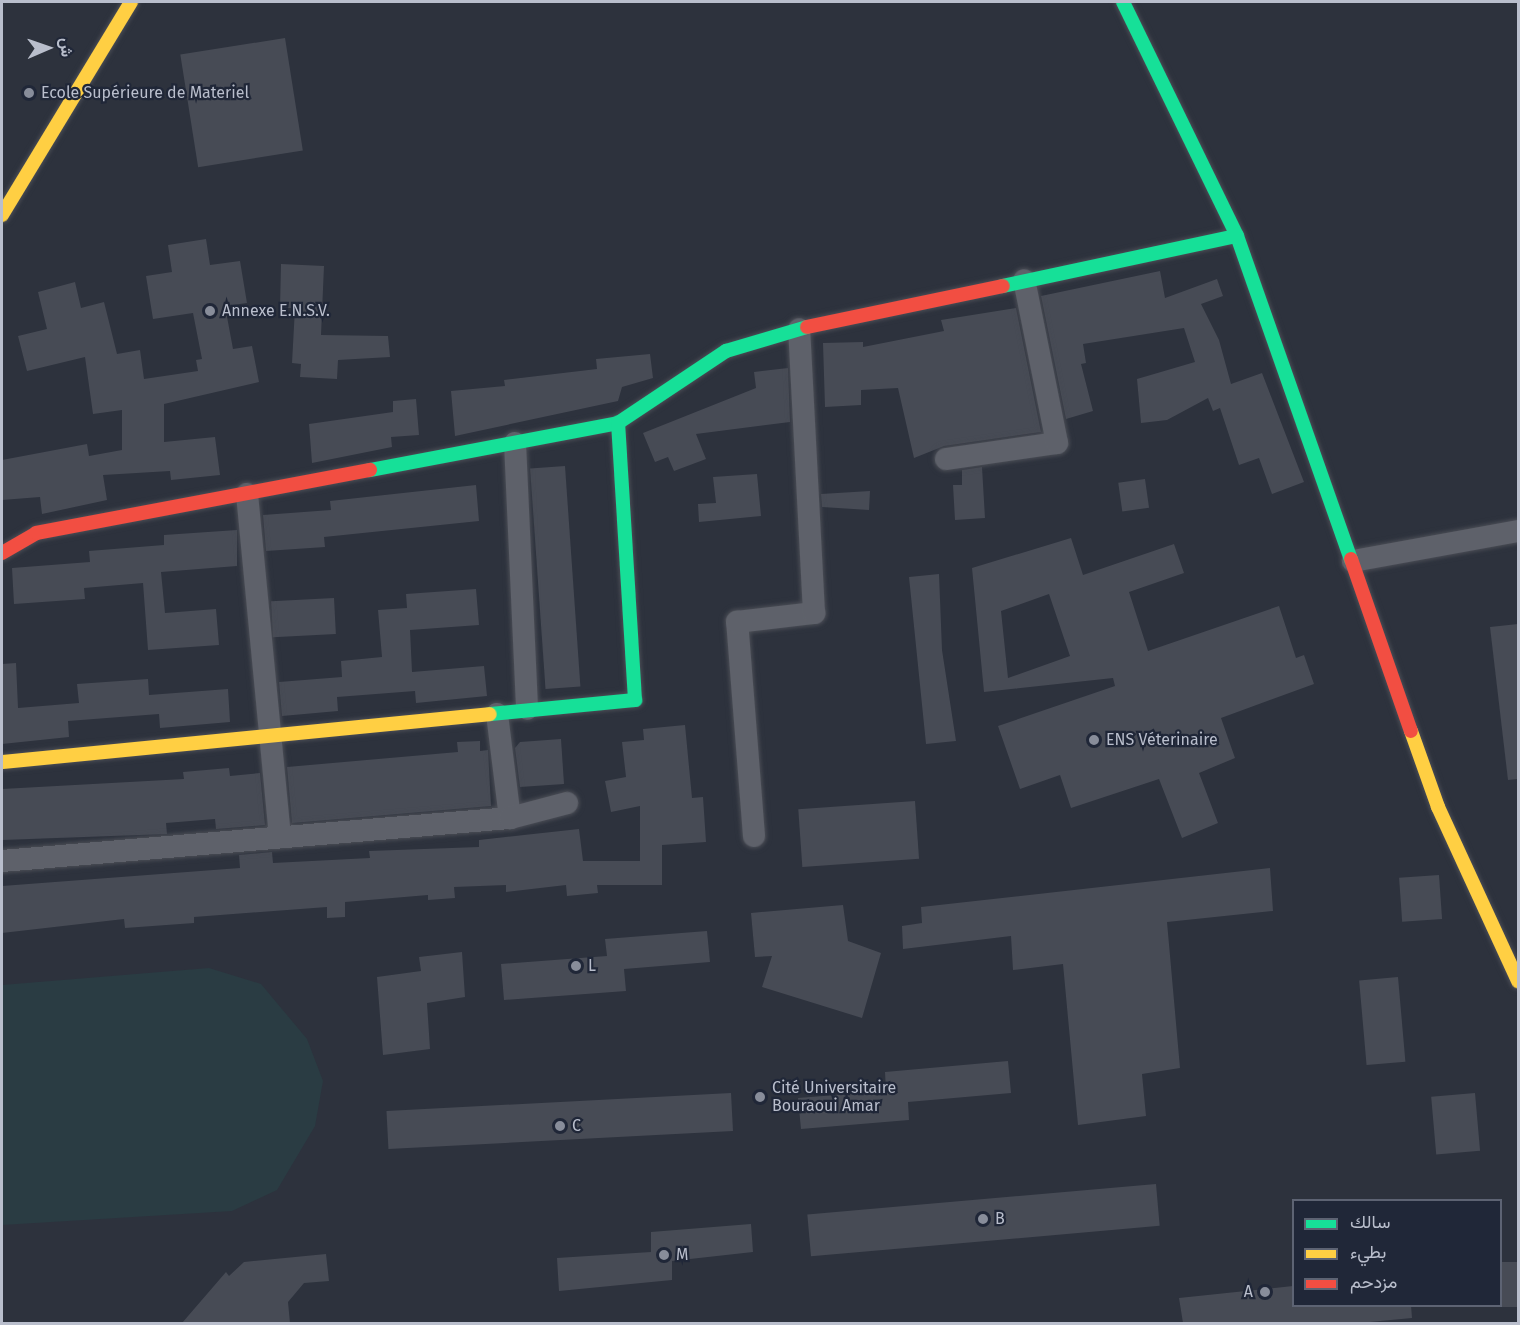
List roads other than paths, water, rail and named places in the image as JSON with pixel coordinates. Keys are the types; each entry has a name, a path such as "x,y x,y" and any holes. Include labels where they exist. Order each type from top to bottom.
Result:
{"street":[{"path":"2,215 131,2"},
{"path":"1123,2 1237,236 1438,807 1518,981"},
{"path":"2,553 36,534 618,423 726,351 799,329 1237,236"},
{"path":"946,459 1056,443 1024,280"},
{"path":"754,836 737,622 814,613 799,329"},
{"path":"2,762 635,700 618,423"},
{"path":"515,443 526,709"},
{"path":"247,494 268,735 280,836"},
{"path":"1353,561 1518,531"},
{"path":"497,714 510,818"},
{"path":"2,861 510,818 567,803"}],"place":[{"name":"Ecole Supérieure de Materiel","path":"29,93"},
{"name":"Annexe E.N.S.V.","path":"210,311"},
{"name":"ENS Véterinaire","path":"1094,740"},
{"name":"L","path":"576,966"},
{"name":"Cité Universitaire Bouraoui Amar","path":"760,1097"},
{"name":"C","path":"560,1126"},
{"name":"B","path":"983,1219"},
{"name":"M","path":"664,1255"},
{"name":"A","path":"1265,1292"}]}
